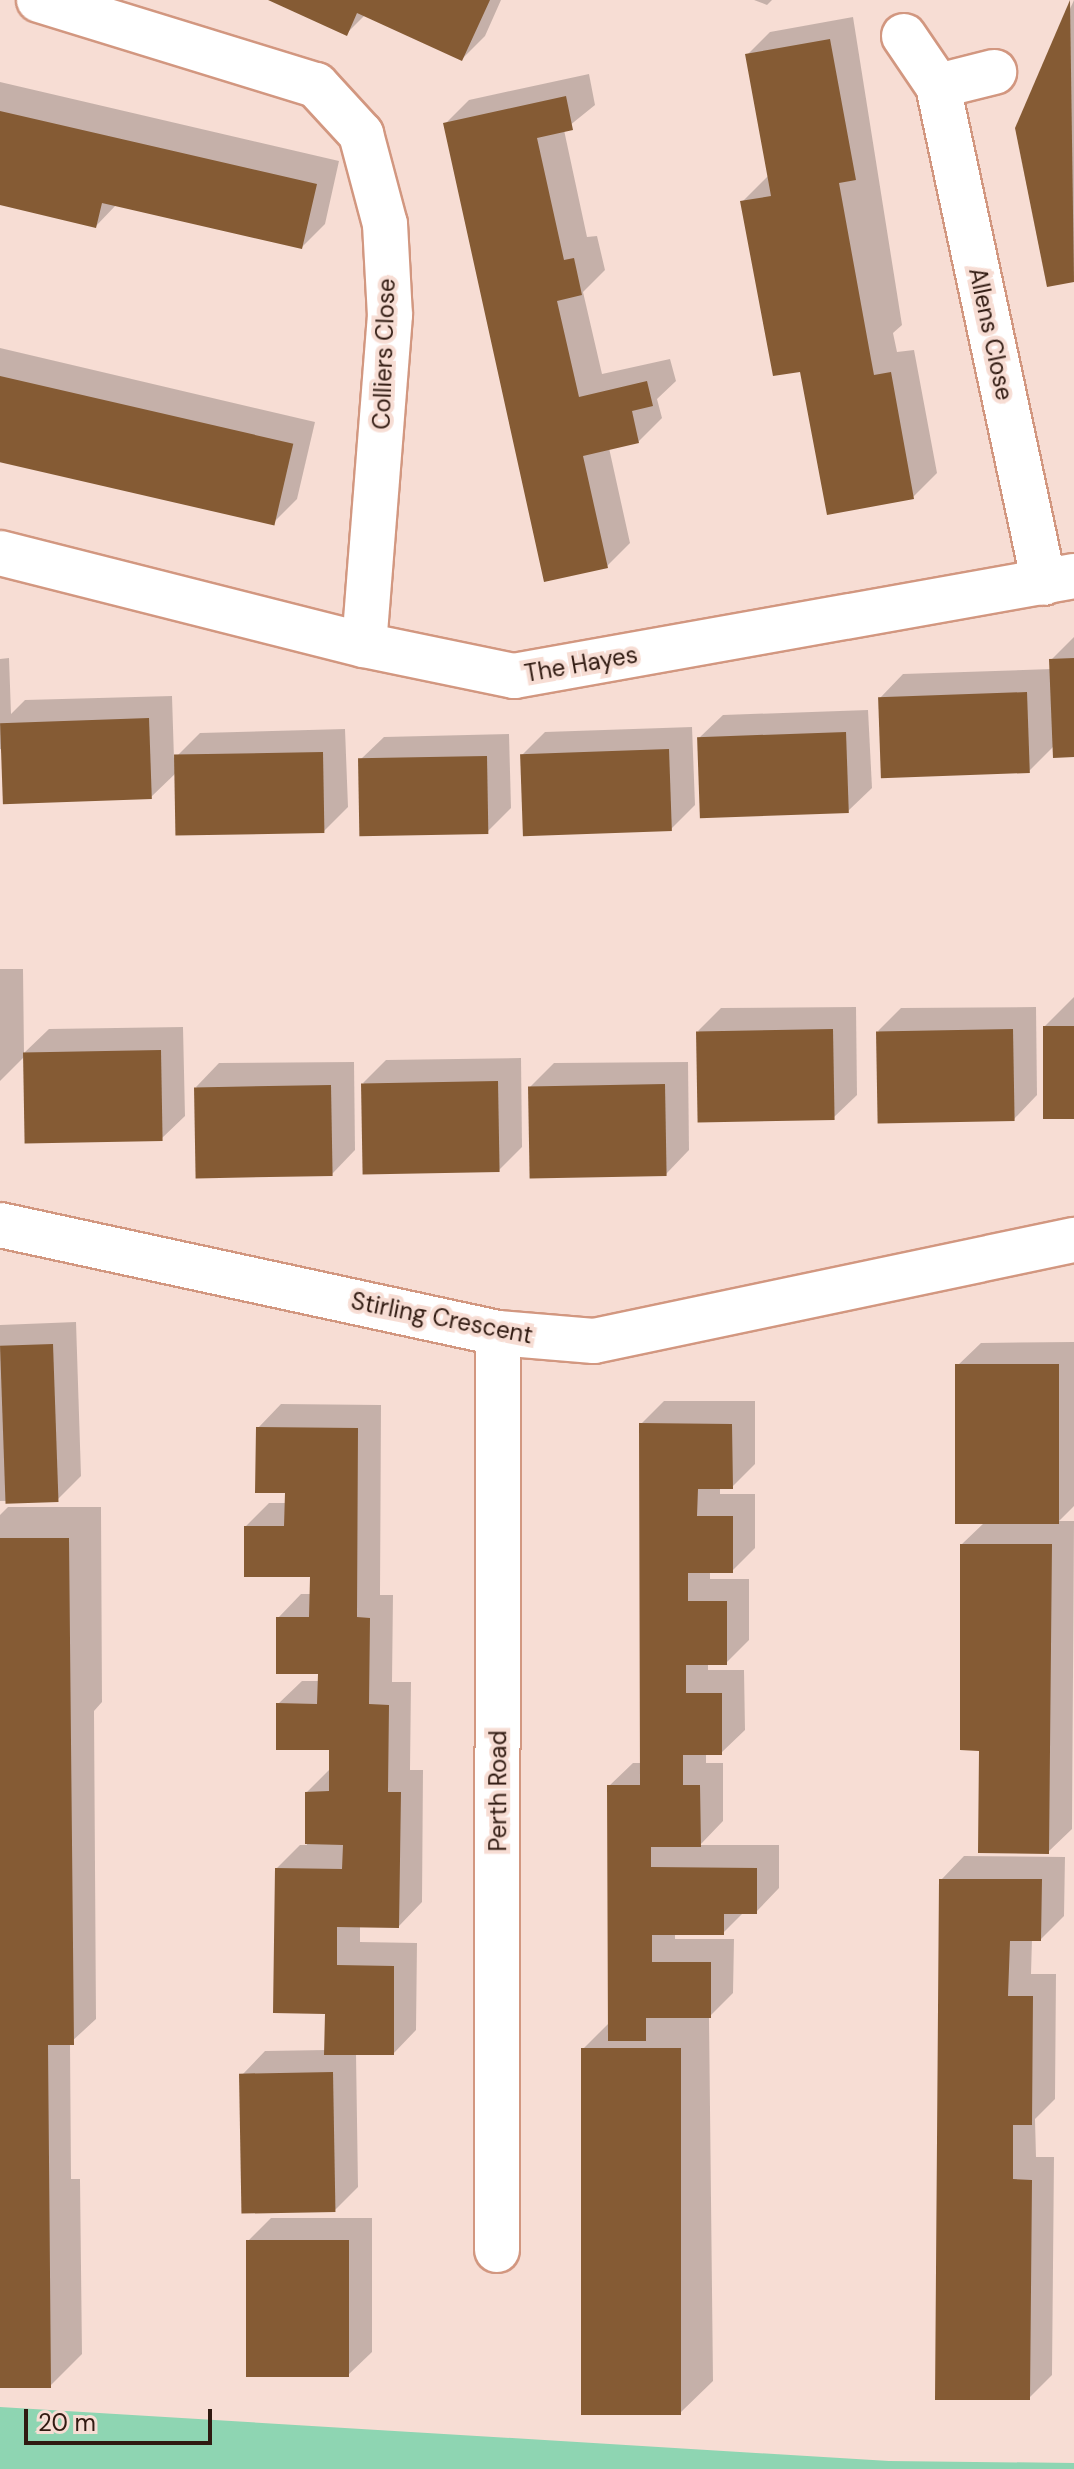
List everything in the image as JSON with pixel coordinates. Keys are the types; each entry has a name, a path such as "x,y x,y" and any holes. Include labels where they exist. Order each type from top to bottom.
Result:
{"street":[{"name":"Colliers Close","path":"39,0 316,85 361,134 385,224 390,315 364,645"},
{"name":"Allens Close","path":"904,36 938,86 1059,580"},
{"path":"938,86 994,72"},
{"name":"The Hayes","path":"0,553 364,645 514,676 1059,580"},
{"name":"Stirling Crescent","path":"0,1225 498,1333 594,1341 1074,1240"},
{"name":"Perth Road","path":"497,2250 498,1333"}],"green space":[{"path":"0,2407 889,2461 1074,2463 1074,2469 0,2469"}],"building":[{"path":"268,0 490,0 462,61 357,13 347,36"},
{"path":"1070,0 1074,282 1047,287 1015,128"},
{"path":"830,39 856,180 839,183 871,359 874,375 891,372 914,499 827,515 800,372 773,376 740,201 771,196 745,54"},
{"path":"566,96 573,130 537,138 564,260 574,258 582,295 557,301 579,397 647,381 653,406 632,411 639,443 583,456 608,568 544,582 443,123"},
{"path":"0,111 317,184 302,249 102,203 96,228 0,205"},
{"path":"0,376 293,444 274,526 0,462"},
{"path":"1074,658 1074,757 1053,758 1049,659"},
{"path":"1027,692 1030,773 881,778 878,697"},
{"path":"149,718 152,799 3,804 0,723"},
{"path":"846,732 849,813 700,818 697,737"},
{"path":"669,749 672,831 523,836 520,754"},
{"path":"323,752 324,833 175,836 174,755"},
{"path":"487,756 488,834 359,836 358,758"},
{"path":"1043,1026 1074,1026 1074,1119 1043,1119"},
{"path":"833,1029 835,1120 698,1122 696,1031"},
{"path":"1013,1029 1015,1121 878,1123 876,1031"},
{"path":"161,1050 163,1141 25,1143 23,1052"},
{"path":"498,1081 500,1172 363,1174 361,1083"},
{"path":"665,1084 667,1176 530,1178 528,1086"},
{"path":"331,1085 333,1176 196,1178 194,1087"},
{"path":"53,1344 59,1502 6,1504 0,1346"},
{"path":"955,1364 1059,1364 1059,1524 955,1524"},
{"path":"639,1423 732,1424 733,1489 698,1489 697,1516 733,1516 733,1573 688,1573 688,1601 727,1601 727,1665 686,1665 686,1693 722,1693 722,1755 683,1755 683,1785 700,1785 701,1847 651,1847 651,1867 757,1868 757,1914 724,1914 724,1935 652,1935 652,1962 711,1962 711,2018 646,2018 646,2041 608,2041 607,1785 640,1785"},
{"path":"256,1427 358,1428 357,1617 370,1618 369,1704 389,1705 388,1792 401,1792 399,1928 337,1927 337,1965 394,1966 394,2055 324,2055 325,2014 273,2013 275,1868 342,1869 343,1845 305,1844 305,1792 329,1791 329,1750 276,1750 276,1703 317,1704 318,1674 276,1674 276,1617 309,1617 310,1577 244,1577 244,1526 284,1526 285,1493 255,1493"},
{"path":"0,1538 69,1538 74,2045 48,2045 51,2388 0,2388"},
{"path":"960,1544 1052,1544 1049,1854 978,1853 979,1751 960,1750"},
{"path":"939,1879 1042,1879 1041,1941 1010,1941 1008,1996 1033,1996 1032,2125 1013,2125 1013,2179 1032,2180 1030,2400 935,2400"},
{"path":"581,2048 681,2048 681,2415 581,2415"},
{"path":"333,2072 335,2212 241,2214 239,2074"},
{"path":"246,2240 349,2240 349,2377 246,2377"}]}
